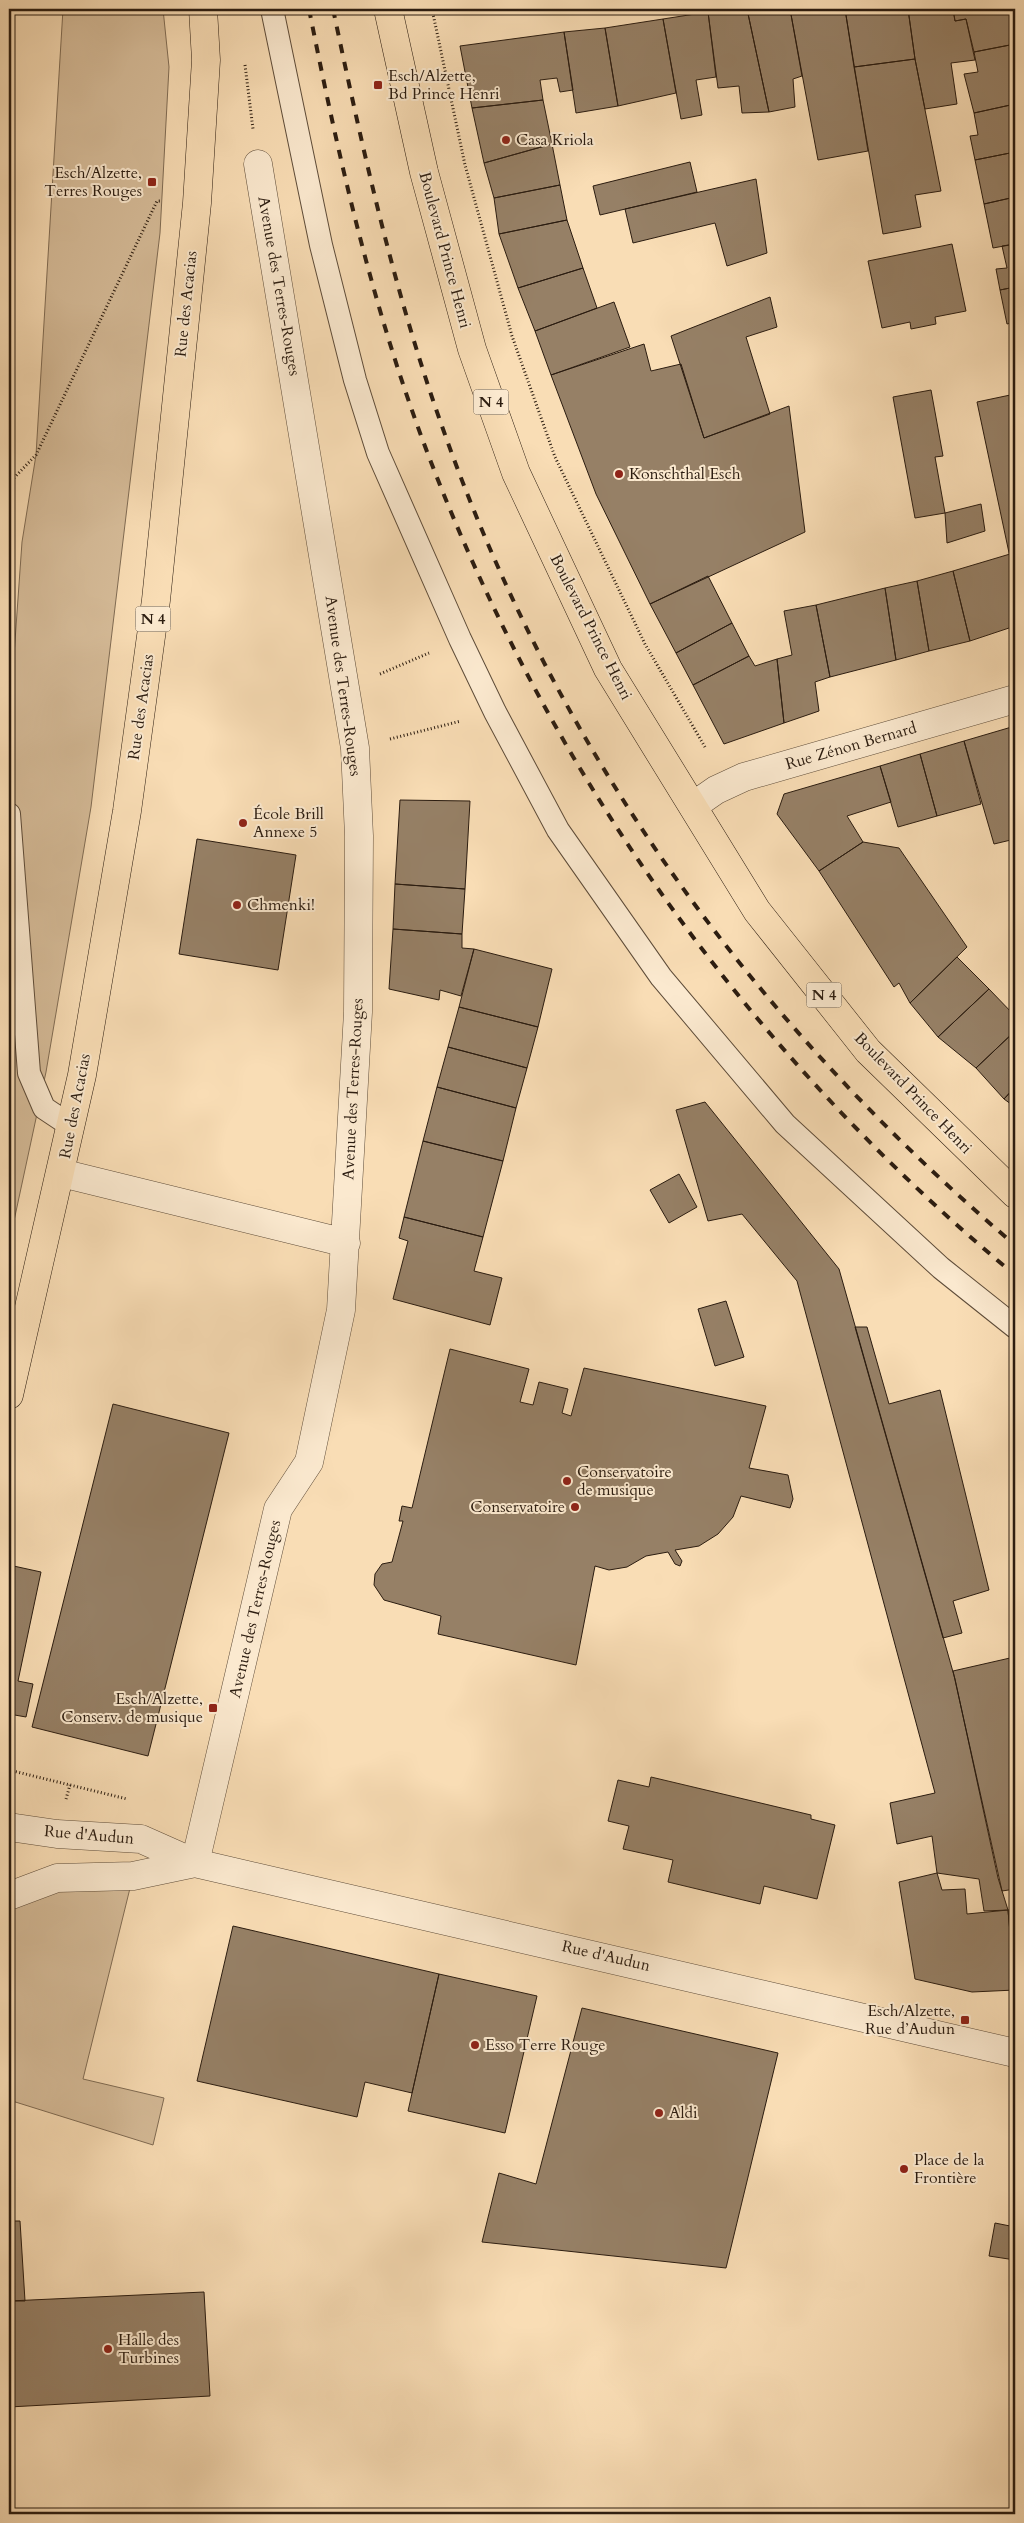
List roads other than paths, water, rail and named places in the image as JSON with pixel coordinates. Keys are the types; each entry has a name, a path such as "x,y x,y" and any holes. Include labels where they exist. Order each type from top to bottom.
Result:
{"main road":[{"name":"Rue des Acacias","path":"9,1395 71,1126 127,811 156,600 197,203 206,60 203,9"},
{"name":"Boulevard Prince Henri","path":"388,9 424,172 472,349 516,473 608,669 757,911 868,1051 1015,1194"}],"street":[{"name":"Avenue des Terres-Rouges","path":"195,1863 278,1509 309,1462 341,1310 358,1012 359,836 355,748 347,688 258,164"},
{"name":"Rue Zénon Bernard","path":"692,806 716,790 744,777 1015,699"},
{"path":"61,1173 346,1243"},
{"name":"Rue d'Audun","path":"9,1827 57,1834 141,1839 195,1863 379,1904 1015,2053"},
{"name":"Rue d'Audun","path":"9,1896 57,1878 133,1876 195,1863"}],"lane":[{"path":"272,9 321,245 355,380 378,452 460,639 495,712 558,830 661,977 779,1117 941,1268 1015,1327"},
{"path":"9,814 29,1073 44,1108 71,1126"}],"railway":[{"path":"309,9 357,227 404,388 423,441 472,562 529,678 593,790 664,897 742,999 826,1097 917,1189 1015,1275"},
{"path":"333,9 381,221 409,326 425,377 443,429 490,549 544,663 605,772 674,876 749,975 831,1069 920,1159 1015,1245"}],"place":[{"name":"Esch/Alzette, Bd Prince Henri","path":"378,85"},
{"name":"Casa Kriola","path":"506,140"},
{"name":"Esch/Alzette, Terres Rouges","path":"152,182"},
{"name":"Konschthal Esch","path":"619,474"},
{"name":"École Brill Annexe 5","path":"243,823"},
{"name":"Chmenki!","path":"237,905"},
{"name":"Conservatoire de musique","path":"567,1481"},
{"name":"Conservatoire","path":"575,1507"},
{"name":"Esch/Alzette, Conserv. de musique","path":"213,1708"},
{"name":"Esch/Alzette, Rue d’Audun","path":"965,2020"},
{"name":"Esso Terre Rouge","path":"475,2045"},
{"name":"Aldi","path":"659,2113"},
{"name":"Place de la Frontière","path":"904,2169"},
{"name":"Halle des Turbines","path":"108,2349"}]}
